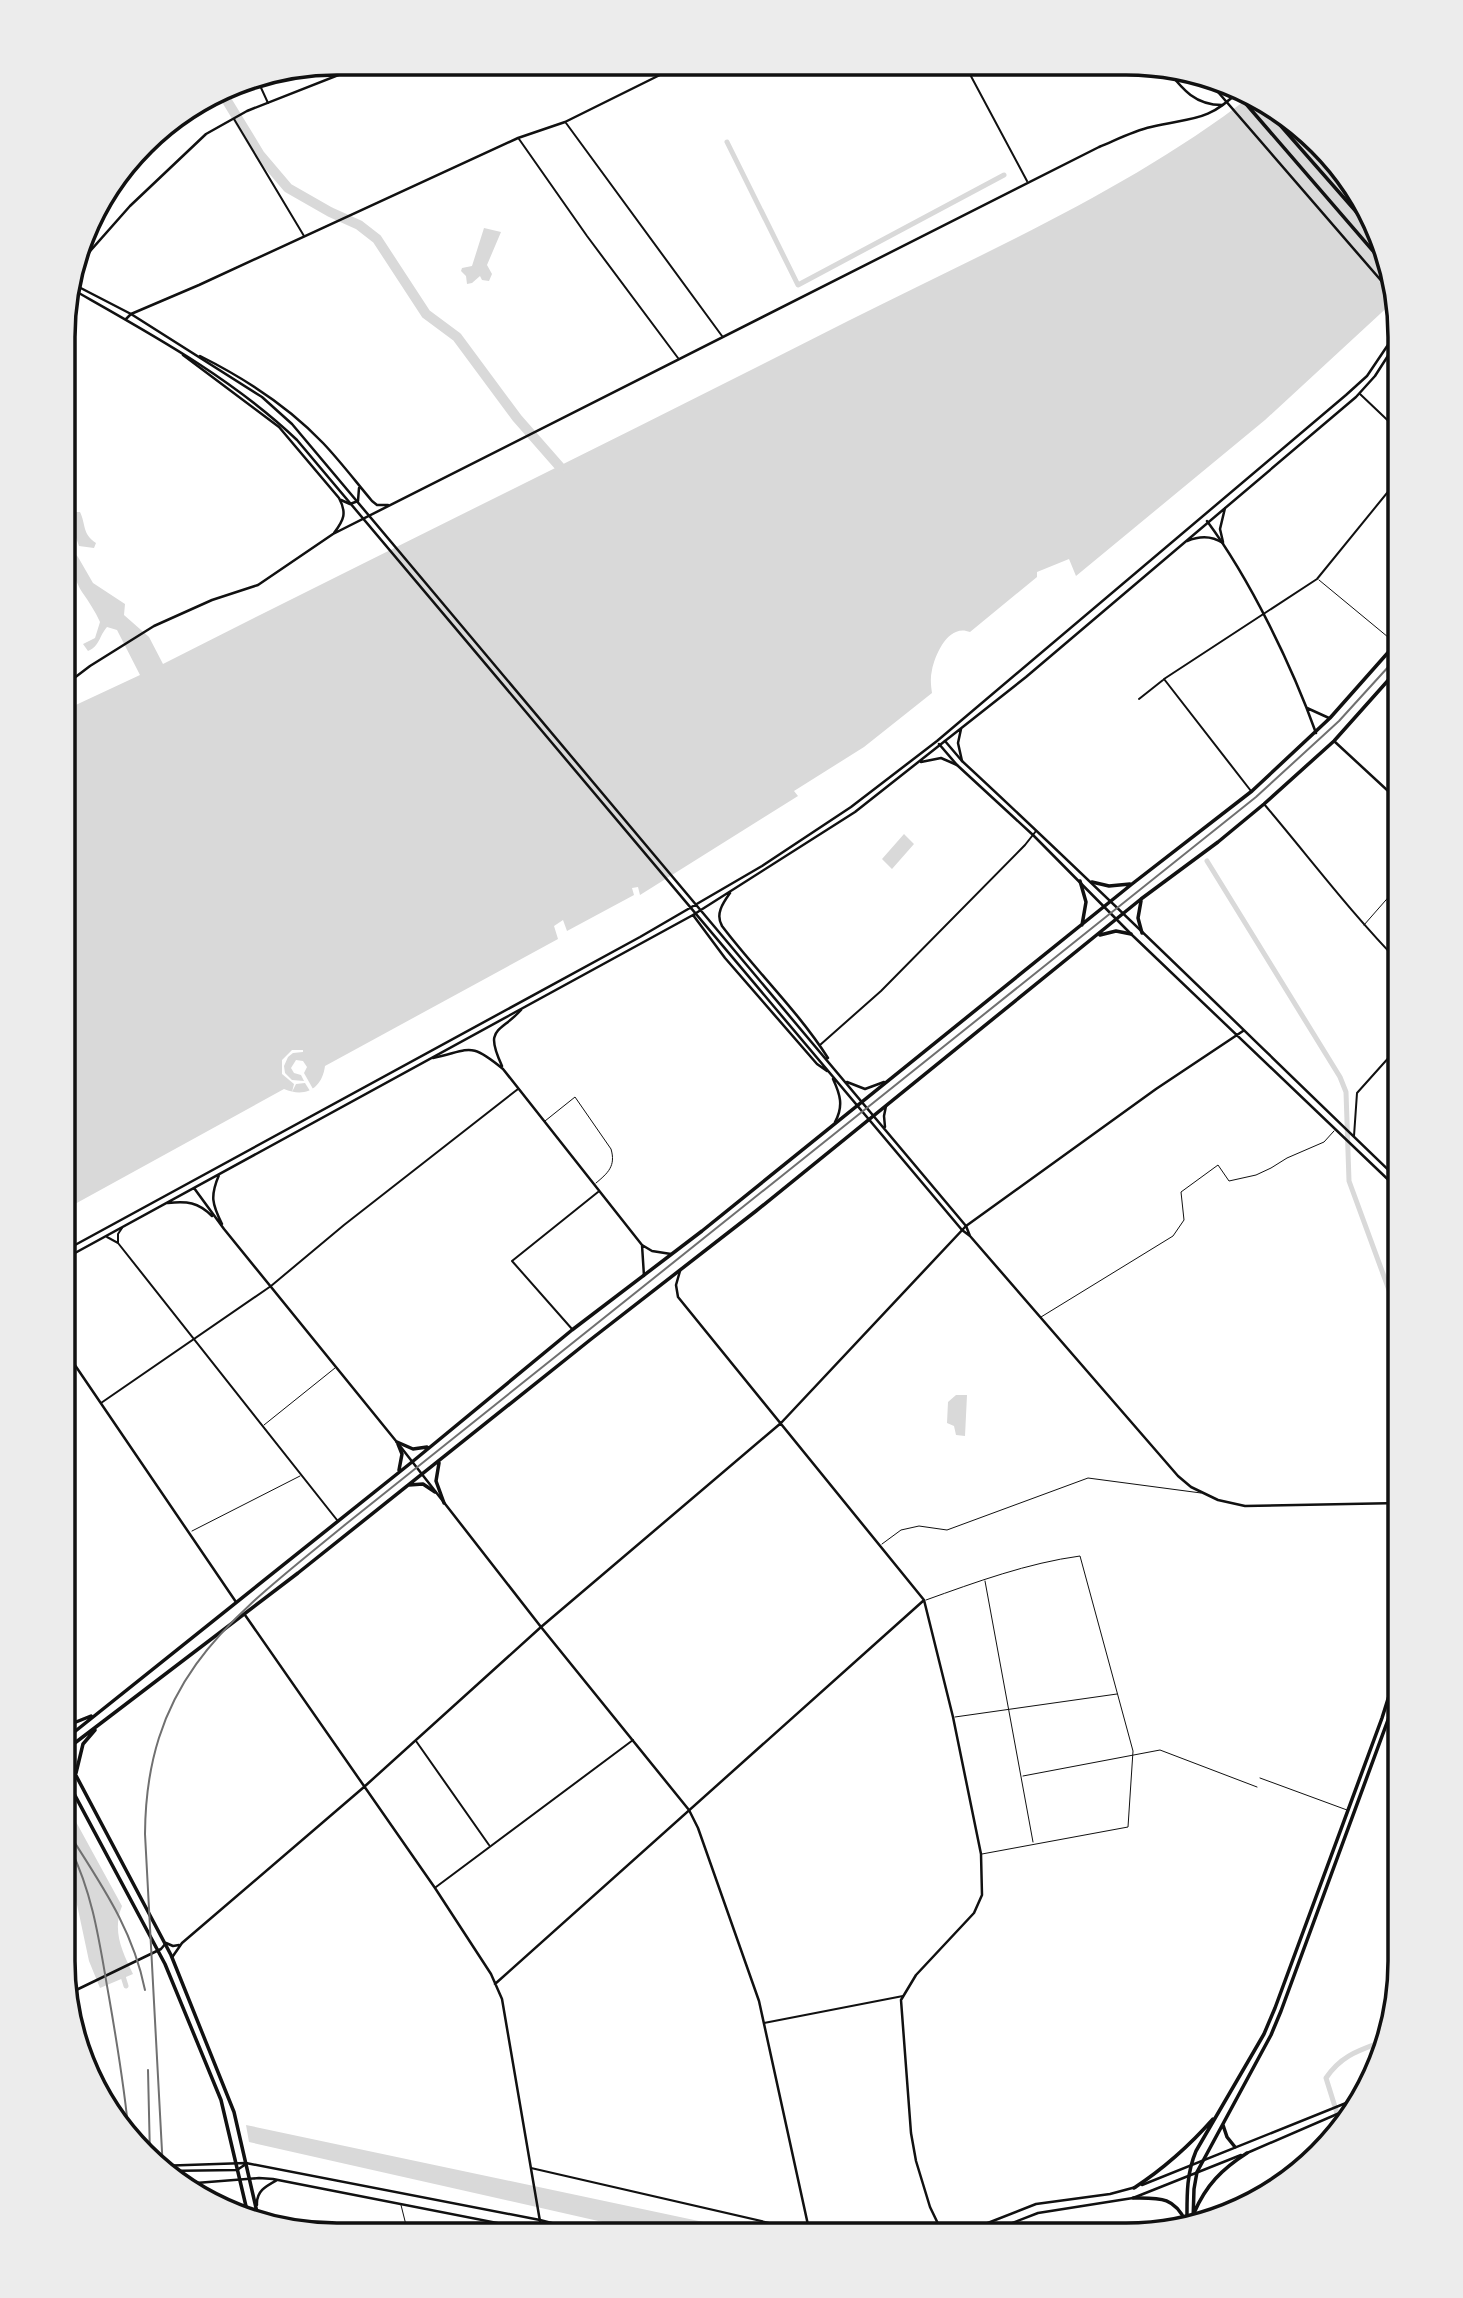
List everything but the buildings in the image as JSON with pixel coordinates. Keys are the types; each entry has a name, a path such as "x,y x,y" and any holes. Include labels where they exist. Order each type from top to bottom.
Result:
{"main road":[{"path":"89,252 130,206 206,134 233,118 339,75"},
{"path":"126,319 131,314 518,138 565,122 660,75"},
{"path":"1176,80 1198,101 1222,106"},
{"path":"1218,92 1382,281"},
{"path":"75,678 145,631 212,600 258,586 333,534 1099,147 1137,131 1198,119 1231,98"},
{"path":"1247,105 1373,251"},
{"path":"1281,126 1354,210"},
{"path":"80,288 131,314 262,397 309,443 845,1080 962,1230 1178,1476 1191,1487 1218,1500 1245,1506 1388,1503"},
{"path":"79,293 126,319 254,401 306,450 831,1074 858,1105 888,1133 966,1226 970,1236"},
{"path":"75,1245 697,905 851,807 942,737 1354,388 1388,346"},
{"path":"188,350 251,383 285,408 323,443 377,505 392,505"},
{"path":"180,353 279,427 339,498 345,515 333,534"},
{"path":"75,1253 693,915 863,806 1026,677 1359,393 1375,376 1388,356"},
{"path":"339,498 350,504 358,501 358,485"},
{"path":"1223,543 1221,520 1227,505"},
{"path":"1207,522 1223,543 1263,615 1316,733"},
{"path":"1176,548 1194,538 1203,537 1217,539 1223,543"},
{"path":"75,1731 432,1446 572,1330 672,1254 1132,884 1252,791 1316,733 1388,652"},
{"path":"75,1744 756,1211 1141,899 1264,804 1334,741 1388,680"},
{"path":"1307,708 1330,718"},
{"path":"961,729 958,743 962,761"},
{"path":"942,737 962,761 1092,882 1388,1170"},
{"path":"937,741 957,765 1033,835 1131,934 1388,1179"},
{"path":"1334,741 1388,791"},
{"path":"918,763 941,758 957,765"},
{"path":"1080,881 1086,902 1081,927"},
{"path":"1092,882 1112,886 1132,884"},
{"path":"731,892 719,912 718,920 820,1045 835,1069"},
{"path":"1141,899 1138,918 1142,933"},
{"path":"693,915 725,958 817,1064 831,1074 841,1099 841,1108 834,1125"},
{"path":"1098,935 1116,931 1131,934"},
{"path":"503,1069 494,1049 494,1037 499,1027 524,1006"},
{"path":"175,1964 174,1953 182,1944 364,1787 541,1627 782,1423 966,1226 1156,1089 1243,1031"},
{"path":"433,1058 461,1049 473,1050 489,1057 503,1069 642,1245 650,1250 672,1254"},
{"path":"845,1080 864,1089 890,1080"},
{"path":"888,1104 884,1120 888,1133"},
{"path":"219,1175 212,1199 224,1229"},
{"path":"194,1188 689,1810 698,1828 759,2001 808,2223"},
{"path":"164,1203 191,1201 198,1204 224,1229"},
{"path":"642,1245 644,1276"},
{"path":"682,1268 677,1280 678,1297 924,1600 953,1717 981,1854 982,1895 974,1913 916,1975 901,2000 913,2143 921,2181 938,2223"},
{"path":"75,1365 236,1602"},
{"path":"397,1442 416,1450 432,1446"},
{"path":"395,1475 402,1461 397,1442"},
{"path":"442,1459 437,1469 436,1481 444,1503"},
{"path":"404,1488 423,1484 435,1492"},
{"path":"495,1984 924,1600"},
{"path":"244,1614 435,1888 495,1984 502,1999 540,2223"},
{"path":"1187,2215 1191,2164 1264,2034 1388,1699"},
{"path":"75,1722 96,1714"},
{"path":"1193,2214 1198,2172 1271,2035 1388,1720"},
{"path":"102,1723 83,1744 76,1775 169,1949 234,2112 257,2209"},
{"path":"75,1795 159,1950 223,2109 246,2206"},
{"path":"166,1943 173,1946 182,1944"},
{"path":"159,1950 166,1943"},
{"path":"77,1990 159,1950 182,1944"},
{"path":"148,1955 156,1955 162,1959"},
{"path":"988,2223 1036,2204 1134,2188 1345,2104"},
{"path":"1134,2188 1199,2135 1219,2112"},
{"path":"1133,2198 1339,2113"},
{"path":"1223,2124 1227,2137 1235,2147"},
{"path":"1194,2214 1204,2191 1214,2179 1247,2153"},
{"path":"180,2171 237,2170 246,2162"},
{"path":"174,2165 246,2162 552,2223"},
{"path":"198,2183 250,2178 277,2180 490,2223"},
{"path":"257,2209 256,2198 261,2190 277,2180"},
{"path":"1012,2223 1038,2213 1133,2198 1156,2198 1171,2202 1184,2216"}],"street":[{"path":"970,75 1028,183"},
{"path":"261,87 268,103"},
{"path":"233,118 304,236"},
{"path":"565,122 722,337"},
{"path":"518,138 679,359"},
{"path":"1359,393 1388,421"},
{"path":"1139,699 1317,579 1388,492"},
{"path":"1164,680 1252,791"},
{"path":"1264,804 1388,950"},
{"path":"820,1045 887,986 1037,830"},
{"path":"1354,1137 1357,1093 1388,1058"},
{"path":"101,1403 271,1286 518,1088"},
{"path":"572,1330 512,1261 599,1191"},
{"path":"118,1243 118,1234 122,1227"},
{"path":"106,1237 118,1243 338,1521"},
{"path":"416,1740 490,1847"},
{"path":"435,1888 633,1740"},
{"path":"763,2024 904,1996"},
{"path":"530,2167 768,2223"}],"lane":[{"path":"1317,579 1388,637"},
{"path":"1364,925 1388,898"},
{"path":"545,1121 575,1097 611,1149 613,1157 610,1170 594,1184"},
{"path":"1041,1317 1173,1236 1184,1220 1181,1192 1212,1168 1218,1165 1229,1181 1256,1175 1287,1157 1324,1142 1336,1130"},
{"path":"264,1425 337,1367"},
{"path":"188,1533 302,1475"},
{"path":"880,1545 902,1529 919,1526 947,1530 1088,1478 1205,1494"},
{"path":"924,1600 985,1579 1080,1556 1119,1694 1133,1755 1128,1827 981,1854"},
{"path":"985,1579 1033,1844"},
{"path":"953,1717 1119,1694"},
{"path":"1021,1777 1160,1750 1257,1787"},
{"path":"1260,1778 1348,1810"},
{"path":"401,2206 405,2223"}],"shaded area":[{"path":"1242,103 1285,129 1311,152 1344,192 1361,222 1379,270 1386,308 1265,420 1076,576 1069,559 1037,572 1037,577 970,632 962,630 950,636 944,642 934,663 931,676 932,693 864,747 794,791 798,796 640,895 638,887 632,888 634,895 567,931 563,920 554,926 558,939 325,1066 320,1081 311,1090 292,1092 284,1089 75,1204 75,705 140,675 117,630 107,627 97,644 88,651 83,644 95,638 100,622 75,578 75,554 93,583 125,604 124,615 149,637 163,664 1055,218 1156,161"},
{"path":"484,228 501,232 487,265 492,274 489,281 482,280 480,276 467,284 466,276 461,271 462,268 472,266"},
{"path":"80,512 86,532 96,543 94,548 79,546 75,535 75,513"},
{"path":"904,834 914,844 892,869 882,859"},
{"path":"956,1395 967,1395 965,1436 956,1435 954,1426 947,1423 948,1402"},
{"path":"75,1820 122,1906 118,1932 133,1974 100,1988 89,1961 75,1895"},
{"path":"246,2125 708,2223 607,2223 249,2142"}],"pier":[{"path":"292,1050 303,1052 293,1053 288,1057 284,1066 285,1073 292,1080 304,1081 301,1075 294,1073 291,1068 296,1060 303,1061 307,1067 304,1073 313,1089 310,1091 305,1083 296,1084 292,1092 294,1084 282,1074 282,1060"}],"waterway":[{"path":"226,100 260,155 288,188 359,225 377,239 426,314 457,337 517,418 560,467"},
{"path":"727,142 798,285 1004,175"},
{"path":"1207,861 1340,1077 1346,1092 1349,1181 1388,1287"},
{"path":"122,1973 126,1986"},
{"path":"1338,2115 1326,2078 1345,2058 1374,2045"}],"railway":[{"path":"162,2155 145,1834 149,1779 161,1731 180,1690 204,1654 233,1621 267,1589 346,1524 1256,797 1339,721 1388,667"},
{"path":"75,1843 122,1923 139,1966 145,1990"},
{"path":"75,1859 91,1904 99,1941 127,2117"},
{"path":"148,2070 150,2143"}]}
